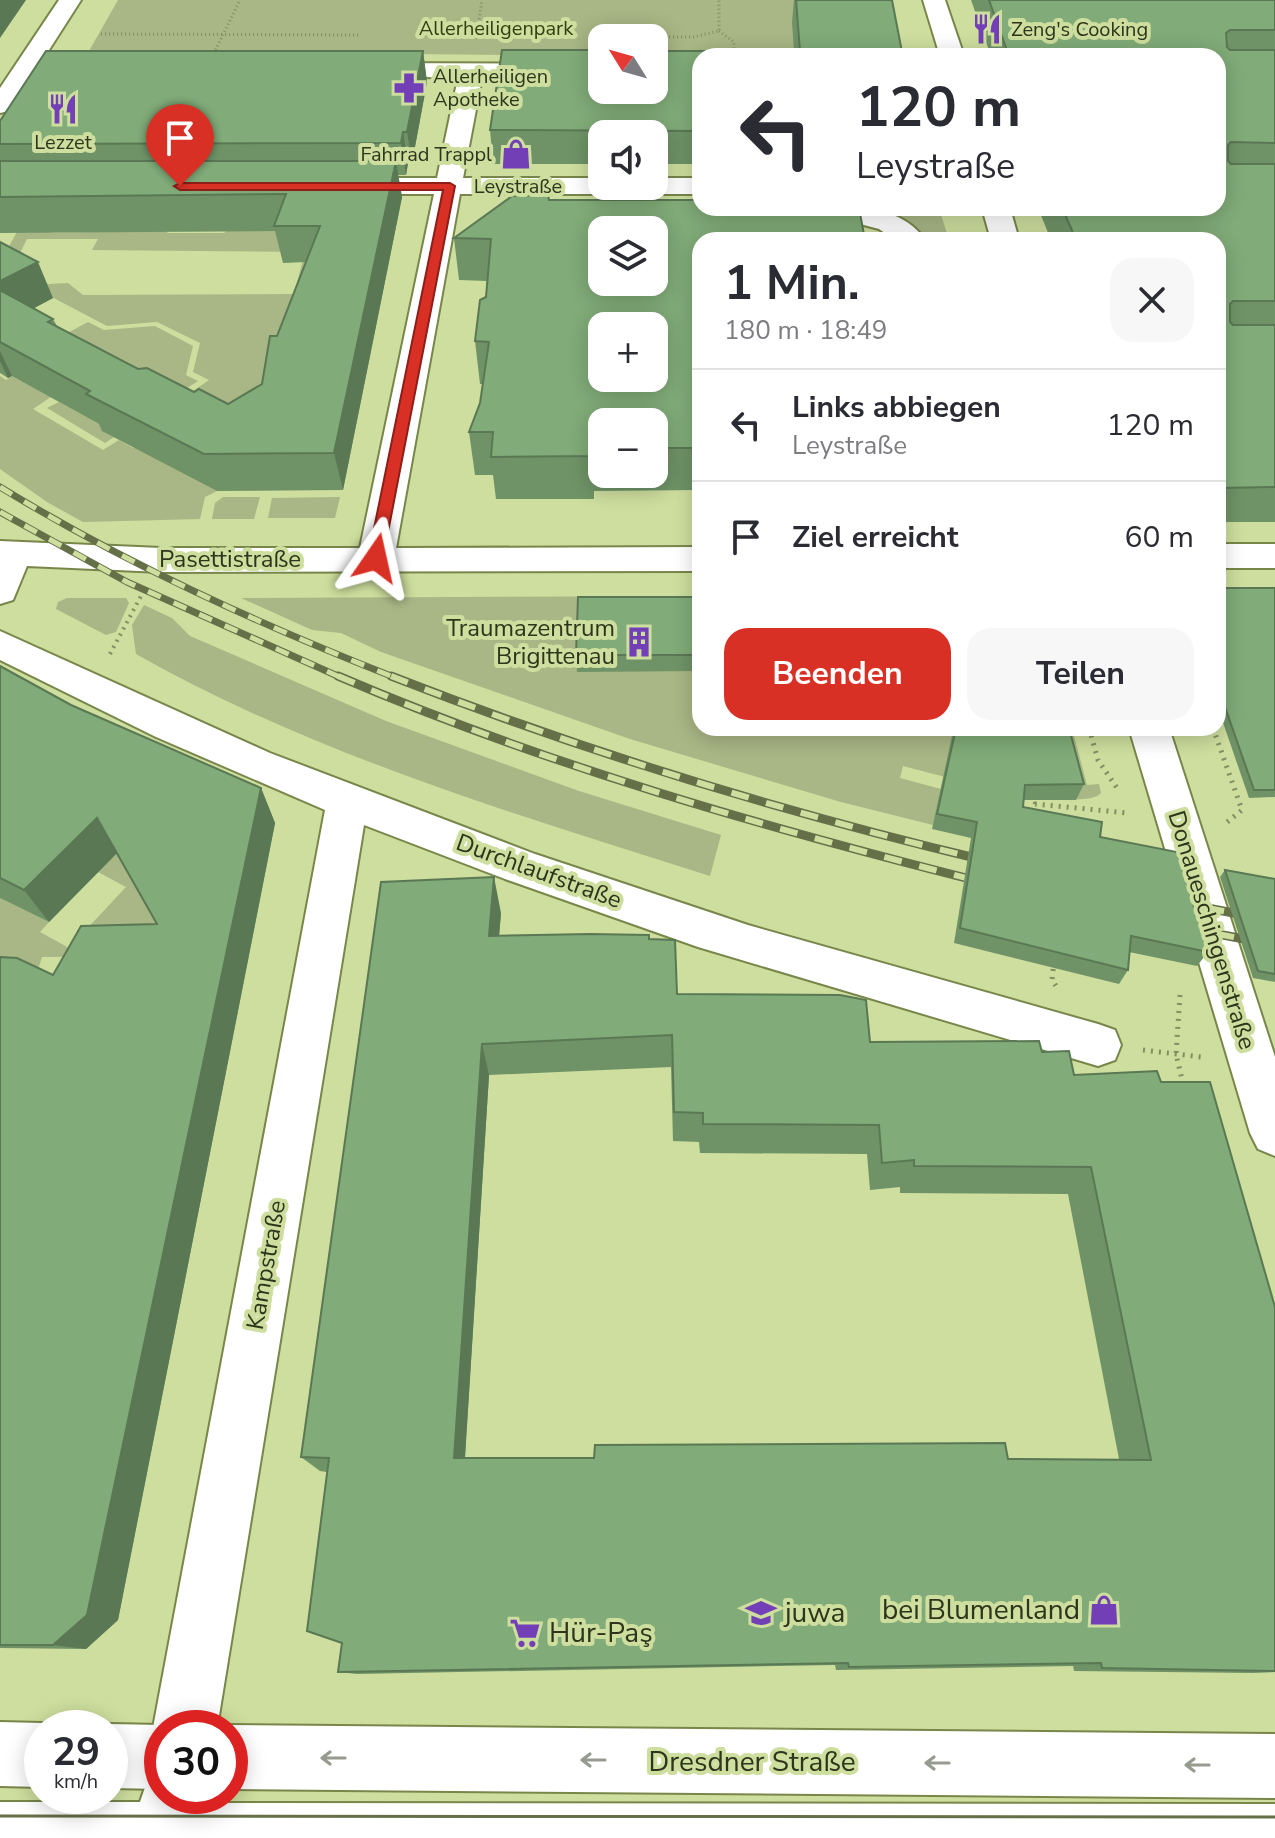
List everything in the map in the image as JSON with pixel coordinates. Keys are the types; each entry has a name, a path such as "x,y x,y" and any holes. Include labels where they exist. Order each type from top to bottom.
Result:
{"street":[{"path":"0,106 70,0"},
{"path":"934,0 949,48"},
{"path":"26,68 116,69"},
{"path":"347,70 588,71"},
{"path":"376,558 458,221 450,186 471,71"},
{"name":"Leystraße","path":"310,186 692,186"},
{"path":"773,216 860,216 894,225 902,232"},
{"path":"0,591 6,553"},
{"name":"Pasettistraße","path":"6,553 161,560 692,559"},
{"path":"1226,556 1275,556"},
{"name":"Durchlaufstraße","path":"0,644 90,691 347,802 699,928 1098,1045"},
{"name":"Donaueschingenstraße","path":"1151,736 1275,1133"},
{"name":"Kampstraße","path":"188,1710 347,802"},
{"path":"0,1754 24,1755"},
{"name":"Dresdner Straße","path":"248,1757 1275,1766"},
{"path":"0,1835 169,1823 1275,1837"}],"path":[{"path":"211,60 240,0"},
{"path":"719,31 734,42 734,48"},
{"path":"90,691 161,560"},
{"path":"1091,736 1098,760 1120,792"},
{"path":"1032,820 1035,804 1135,814 1128,803"},
{"path":"1053,968 1055,955 1067,958"},
{"path":"1180,993 1176,1054 1187,1099"},
{"path":"1098,1045 1253,1063"}],"green space":[{"name":"Allerheiligenpark","path":"118,0 890,0 902,48 692,48 692,56 668,56 668,24 588,24 588,56 89,51"},
{"path":"892,216 942,216 946,232 915,232"},
{"path":"18,230 49,230 53,233 311,231 293,403 168,408 209,380 193,372 200,343 157,322 107,326 29,285 68,283 83,295 294,294 305,252 92,250 98,239 27,239 18,257 3,257"},
{"path":"88,322 104,330 155,326 193,346 186,375 198,381 161,405 47,344"},
{"path":"0,376 6,380 12,376 51,397 33,409 103,450 119,440 133,448 138,445 217,491 205,497 200,519 83,522 47,502 0,469"},
{"path":"59,402 106,428 114,437 105,443 47,408"},
{"path":"223,497 260,497 254,519 212,519 215,503"},
{"path":"340,497 335,518 268,518 272,498"},
{"path":"692,596 692,617 577,671 692,671 692,736 1074,736 1087,785 1099,784 1101,793 1088,798 1038,796 903,766 900,778 941,789 933,825 841,802 630,739 381,652 341,633 312,630 241,598"},
{"path":"67,598 126,598 129,603 116,632 106,635 56,609 58,602"},
{"path":"144,605 172,618 190,636 386,721 579,791 721,835 710,876 417,780 274,723 204,690 136,654 132,625"},
{"path":"125,839 157,913 160,956 42,957 0,1090 0,898 49,922 40,932 69,948 126,887 98,872"}],"building":[{"path":"796,0 892,0 901,48 800,48"},
{"path":"989,0 1275,0 1275,30 1230,30 1226,33 1230,50 1275,50 1275,143 1231,142 1228,145 1228,161 1231,164 1275,164 1275,301 1233,301 1230,304 1230,322 1233,325 1275,325 1275,487 1226,488 1226,232 1072,232 1066,216 1226,216 1226,48 1006,48"},
{"path":"502,50 588,50 588,104 668,104 668,51 692,51 692,131 668,131 668,120 588,120 588,130 490,130"},
{"path":"46,51 423,51 407,132 403,132 401,143 0,144 0,121"},
{"path":"0,161 396,161 334,453 204,454 86,394 90,391 0,342 0,290 53,319 48,322 138,369 147,368 194,392 199,389 228,404 262,384 270,336 277,336 320,226 274,226 286,194 0,197"},
{"path":"548,195 549,200 692,200 692,216 860,216 864,232 692,232 692,448 668,448 668,408 588,408 588,456 491,457 493,432 469,432 480,403 489,342 475,341 480,300 486,297 491,239 454,238 512,196"},
{"path":"0,242 38,262 0,281"},
{"path":"1226,588 1275,588 1275,790 1254,790 1226,710"},
{"name":"Traumazentrum Brigittenau","path":"578,597 692,597 692,655 576,655"},
{"path":"0,666 71,705 261,788 87,1615 53,1645 0,1645 0,957 17,958 53,975 81,926 157,924 97,818 24,890 0,878"},
{"path":"954,736 1071,736 1084,784 1025,785 1023,807 1102,822 1100,837 1177,852 1208,952 1131,936 1128,970 960,928 977,822 937,814"},
{"path":"1225,870 1275,879 1275,974 1258,971"},
{"path":"494,877 489,936 649,935 649,939 675,940 677,994 840,995 866,1000 870,1042 1039,1041 1042,1052 1069,1051 1074,1075 1157,1071 1161,1082 1210,1082 1275,1307 1275,1671 1102,1668 1101,1663 849,1667 848,1663 338,1672 342,1643 307,1631 329,1458 301,1457 381,882","holes":["672,1035 674,1112 703,1113 703,1124 879,1125 882,1163 914,1160 914,1166 1091,1167 1151,1460 1008,1459 1005,1443 595,1445 594,1458 454,1458 482,1044"]}],"tram line":[{"path":"0,1816 1275,1817"}],"railway":[{"path":"0,487 96,542 194,591 393,677"},
{"path":"0,512 127,582 342,678"},
{"path":"338,676 576,766 739,817 986,883"},
{"path":"393,677 538,730 686,779 836,823 988,861"},
{"path":"1171,901 1275,921"},
{"path":"1181,927 1275,945"}],"place":[{"name":"Zeng's Cooking","path":"987,29"},
{"name":"Allerheiligen Apotheke","path":"409,88"},
{"name":"Lezzet","path":"63,109"},
{"name":"Fahrrad Trappl","path":"516,154"},
{"name":"Traumazentrum Brigittenau","path":"639,642"},
{"name":"bei Blumenland","path":"1104,1610"},
{"name":"juwa","path":"761,1613"},
{"name":"Hür-Paş","path":"525,1633"}],"route":[{"path":"180,186 450,186 376,558"}]}
